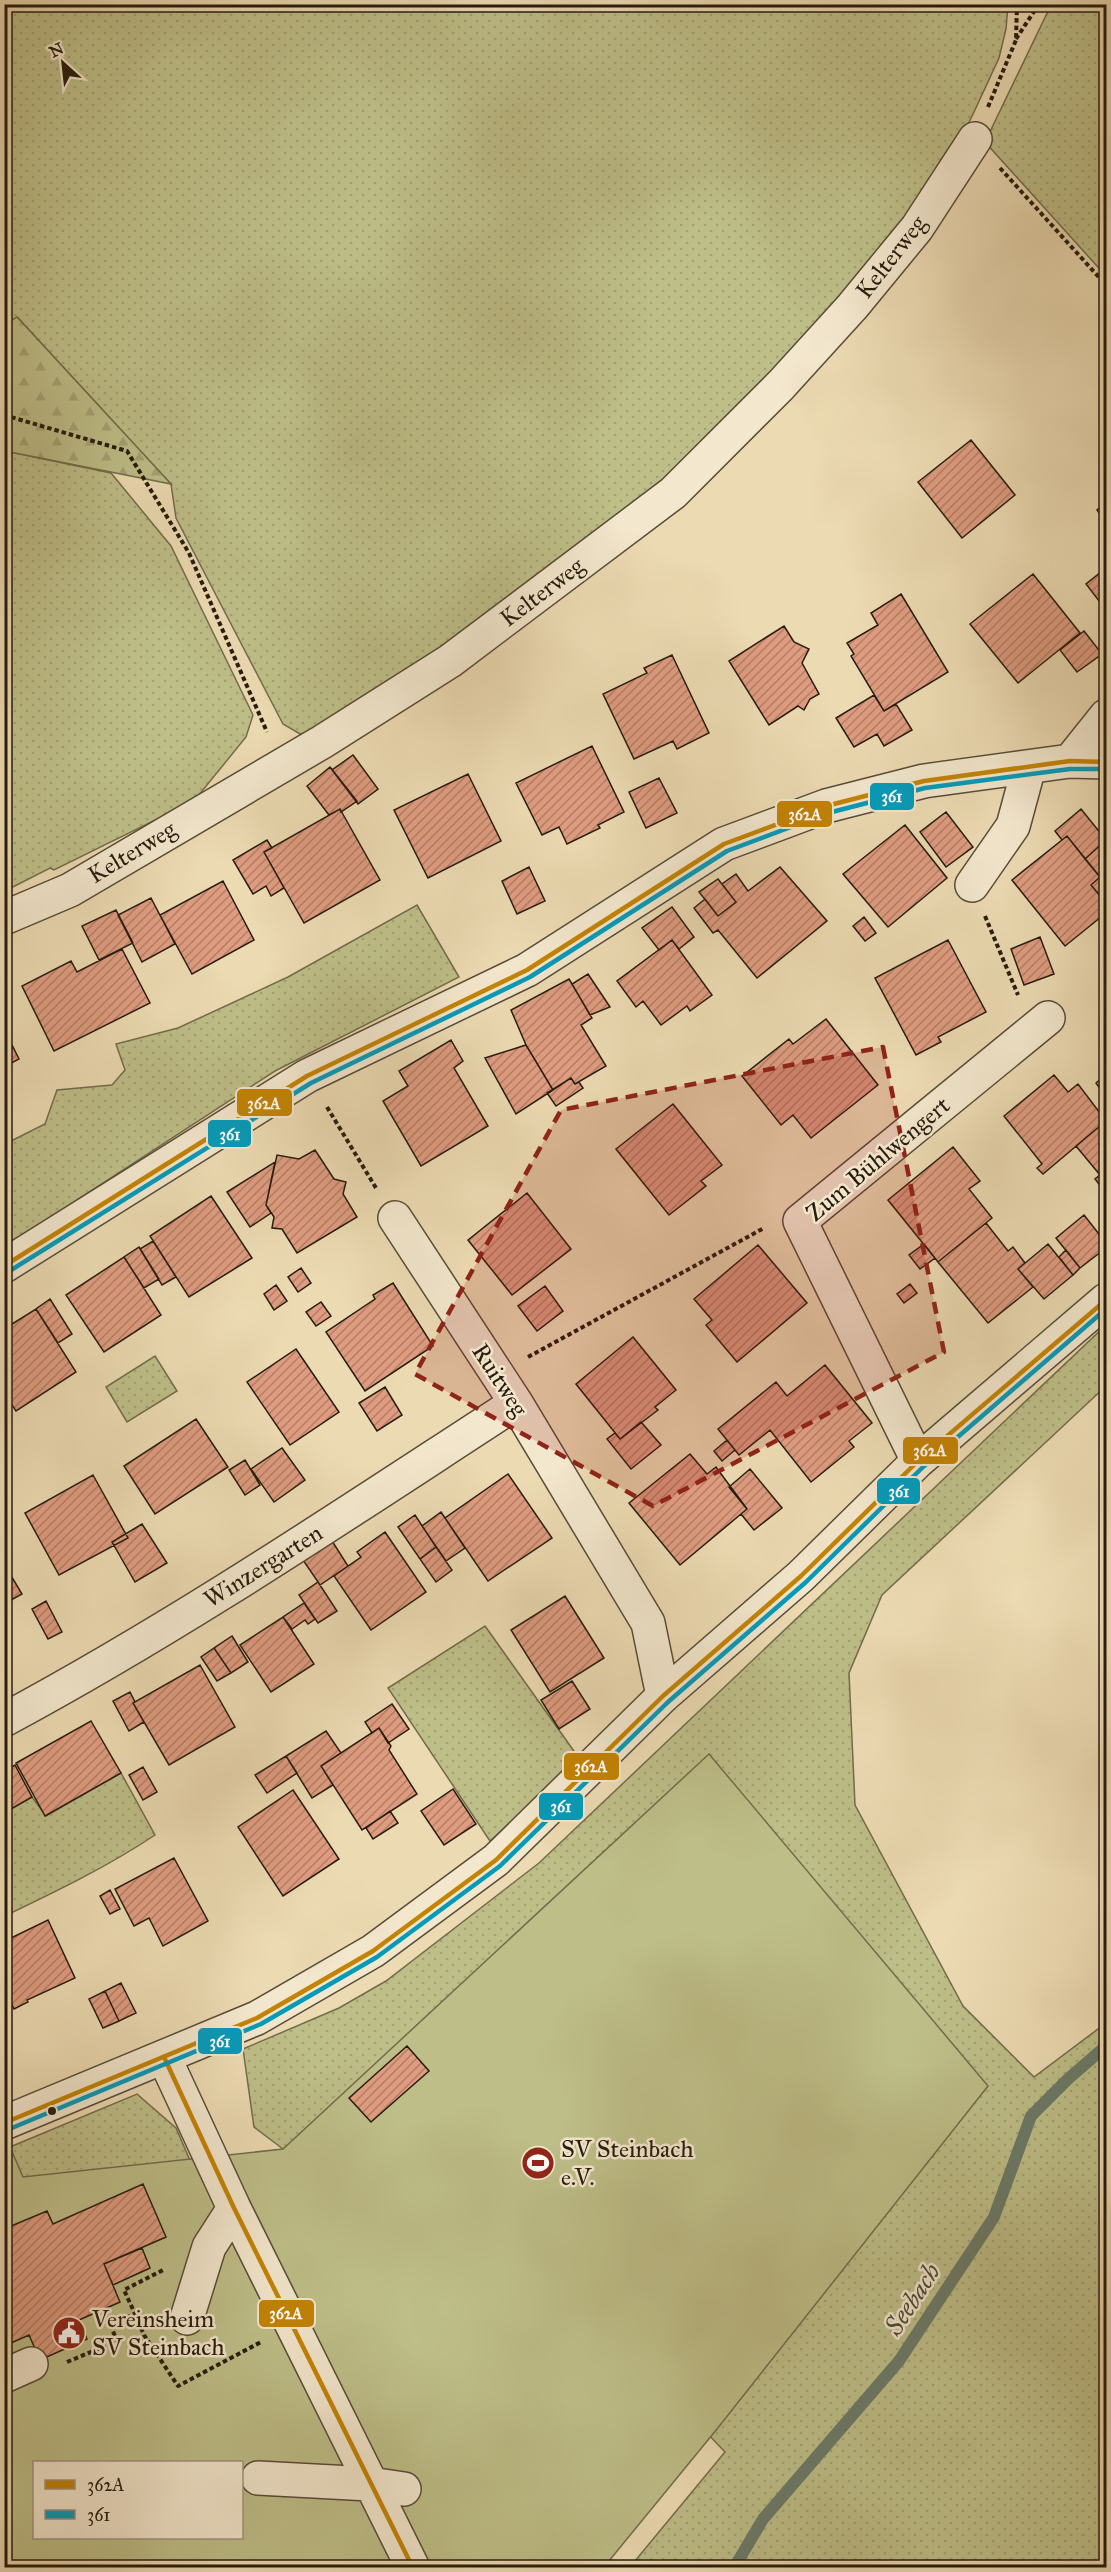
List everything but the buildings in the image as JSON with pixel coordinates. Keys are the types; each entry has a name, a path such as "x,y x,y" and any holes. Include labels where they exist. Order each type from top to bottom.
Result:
{"street":[{"name":"Kelterweg","path":"4,918 70,890 278,767 450,661 673,493 781,384 852,307 917,228 975,139"},
{"path":"1070,761 1107,716"},
{"path":"4,1266 307,1076 527,970 724,844 826,806 924,781 1070,761 1107,762"},
{"path":"972,885 1013,826 1029,767"},
{"name":"Zum Bühlwengert","path":"918,1461 889,1376 800,1221 1048,1018"},
{"name":"Ruitweg","path":"395,1218 516,1403 648,1623 663,1696"},
{"path":"4,2123 257,2018 373,1951 496,1860 663,1696 754,1628 801,1576 918,1461 1107,1300"},
{"name":"Winzergarten","path":"4,1720 66,1687 288,1551 516,1403"},
{"path":"164,2057 234,2208 336,2409 370,2484 413,2568"},
{"path":"188,2318 209,2247 234,2208"},
{"path":"258,2478 370,2484 404,2489"}],"path":[{"path":"1016,40 1017,4"},
{"path":"1039,4 1016,40 975,139 1107,285"},
{"path":"4,416 127,451 189,553 269,735 278,767"},
{"path":"972,885 1018,996 1048,1018"},
{"path":"307,1076 395,1218"},
{"path":"516,1403 525,1359 760,1229 800,1221"},
{"path":"141,2281 124,2290 144,2336 178,2386 266,2339"},
{"path":"18,2370 36,2376 117,2341 102,2309"},
{"path":"110,2324 135,2314"}],"highlighted area":[{"path":"883,1047 944,1352 653,1506 415,1374 561,1110"}],"green space":[{"path":"5,5 1008,5 1006,29 999,58 962,137 893,244 675,480 465,634 323,729 300,734 283,724 176,518 171,484 18,318 5,325"},
{"path":"1051,5 1106,5 1106,276 985,142"},
{"path":"17,317 171,484 5,451 5,325"},
{"path":"5,451 111,473 171,546 253,715 246,737 194,801 54,870 50,868 5,891"},
{"path":"417,905 459,977 275,1071 5,1247 5,1144 45,1124 57,1090 112,1085 125,1070 116,1044 178,1028 288,977"},
{"path":"1106,1325 1106,1386 882,1595 849,1673 855,1805 963,2006 1034,2077 1106,2023 1106,2567 630,2567 725,2452 688,2413 283,2149 254,2127 243,2049 339,2008 386,1981 539,1863"},
{"path":"155,1356 177,1391 127,1422 106,1387"},
{"path":"485,1626 581,1761 490,1841 388,1688"},
{"name":"SV Steinbach e.V.","path":"709,1754 988,2086 717,2429 604,2567 5,2568 5,2149 10,2147 23,2177 283,2149"},
{"path":"121,1773 155,1835 63,1888 5,1916 4,1813 32,1797 46,1816"},
{"path":"137,2094 176,2128 213,2214 22,2177 10,2147"}],"waterway":[{"name":"Seebach","path":"734,2568 763,2519 899,2361 994,2217 1031,2116 1068,2079 1106,2046"}],"transit line":[{"name":"362A","path":"4,1266 307,1076 527,970 724,844 826,806 924,781 1070,761 1106,762"},
{"name":"361","path":"8,1272 311,1083 530,977 727,851 828,813 925,788 1070,769 1106,769"},
{"name":"362A","path":"4,2123 257,2018 373,1951 496,1860 663,1696 801,1576 918,1461 1106,1300"},
{"name":"361","path":"7,2130 261,2024 377,1957 500,1866 668,1702 806,1582 923,1467 1106,1309"},
{"name":"362A","path":"164,2057 234,2208 413,2568"}],"place":[{"name":"SV Steinbach e.V.","path":"538,2163"},
{"name":"Vereinsheim SV Steinbach","path":"69,2333"}]}
